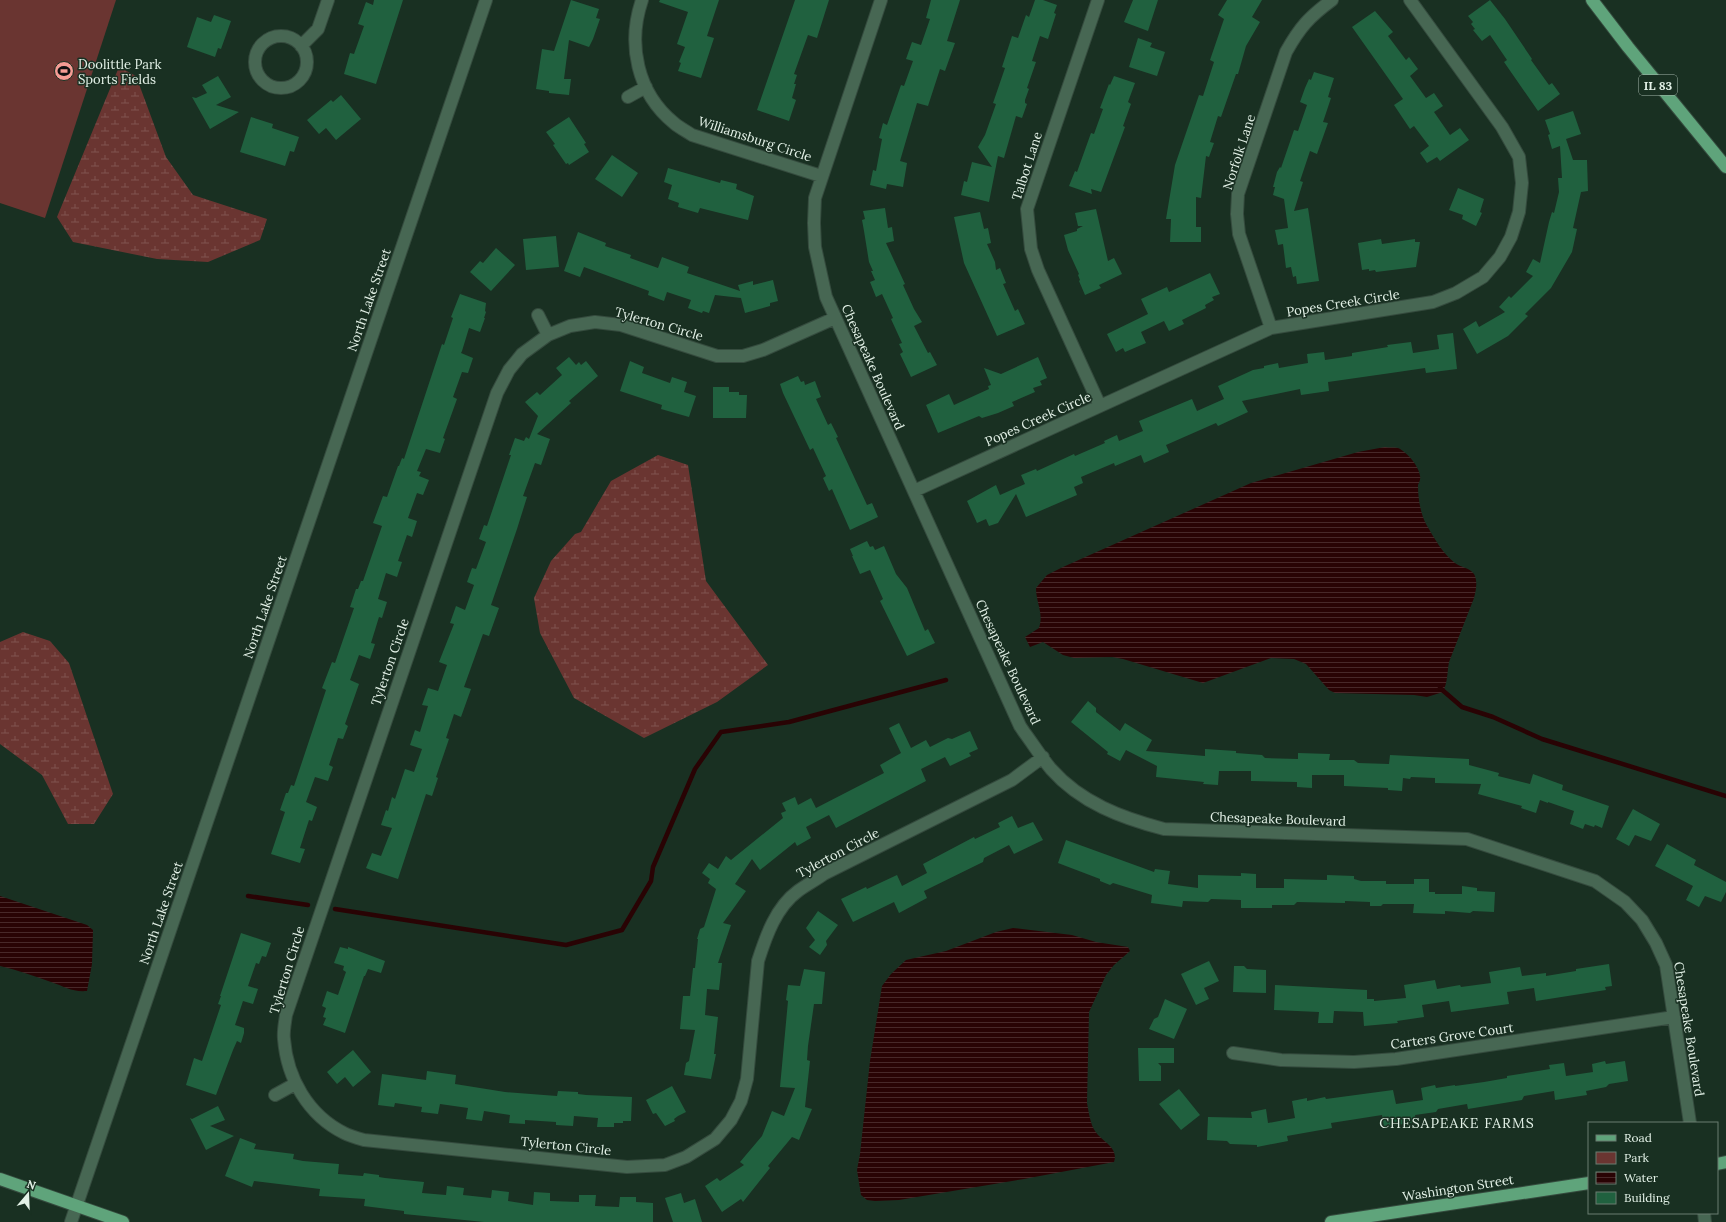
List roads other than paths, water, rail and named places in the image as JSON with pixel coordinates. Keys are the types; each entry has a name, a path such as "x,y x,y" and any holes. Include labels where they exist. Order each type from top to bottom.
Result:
{"main road":[{"name":"IL 83","path":"1592,0 1632,53 1726,167"},
{"path":"0,1179 124,1222"},
{"name":"Washington Street","path":"1331,1222 1588,1183"}],"street":[{"path":"301,46 318,29 328,0"},
{"name":"North Lake Street","path":"71,1222 486,0"},
{"name":"Williamsburg Circle","path":"642,0 634,37 636,58 646,87 659,108 674,124 692,135 821,176"},
{"name":"Chesapeake Boulevard","path":"881,0 821,176 815,198 815,248 826,297 835,318 1020,726 1052,769 1076,792 1104,809 1136,822 1164,829 1467,839 1595,882 1625,902 1642,920 1656,943 1666,965 1690,1122"},
{"name":"Talbot Lane","path":"1098,0 1027,209 1031,249 1038,270 1100,406"},
{"name":"Norfolk Lane","path":"1271,328 1239,234 1237,214 1238,194 1286,52 1298,31 1315,13 1332,0"},
{"name":"Popes Creek Circle","path":"914,491 1271,328 1425,304 1456,293 1483,277 1500,257 1511,237 1519,212 1521,190 1519,158 1502,126 1410,0"},
{"path":"278,37 287,37 295,40 301,46 307,61 304,73 298,82 284,88 277,88 270,85 258,75 256,58 258,50 263,43 278,37"},
{"path":"628,97 646,87"},
{"path":"538,315 548,335"},
{"name":"Tylerton Circle","path":"835,318 763,350 743,356 717,356 621,325 595,322 570,326 548,335 522,354 508,370 497,393 286,1015 284,1038 288,1065 295,1084 309,1105 326,1122 344,1134 364,1140 627,1167 665,1165 686,1157 715,1139 731,1120 741,1101 747,1079 758,961 764,942 778,914 797,892 824,874 1012,780 1043,757"},
{"name":"Carters Grove Court","path":"1233,1053 1281,1060 1354,1062 1389,1060 1674,1017"},
{"path":"275,1095 295,1084"}],"water":[{"path":"1385,447 1398,448 1409,456 1415,464 1420,477 1418,485 1419,500 1422,515 1426,524 1447,555 1457,565 1472,572 1476,580 1474,598 1449,662 1447,681 1443,692 1427,697 1414,695 1335,693 1329,690 1306,664 1294,659 1271,658 1203,683 1123,659 1112,657 1074,658 1063,655 1043,642 1030,647 1025,637 1039,628 1041,618 1036,588 1047,575 1251,483 1358,452"},
{"path":"0,896 87,925 93,930 92,964 87,991 73,990 26,973 0,966"},
{"path":"1013,928 1072,935 1096,942 1128,947 1130,951 1114,965 1106,975 1089,1012 1087,1103 1093,1128 1112,1148 1115,1157 1114,1162 899,1200 867,1200 861,1195 857,1170 870,1061 882,986 891,974 906,960 946,951 996,932"}],"waterway":[{"path":"335,909 566,945 622,930 651,881 653,867 695,769 721,732 789,722 946,680"},
{"path":"1440,688 1462,707 1493,717 1542,739 1726,796"},
{"path":"248,896 308,905"}],"place":[{"name":"Doolittle Park Sports Fields","path":"64,71"}],"district":[{"name":"CHESAPEAKE FARMS","path":"1457,1123"}]}
